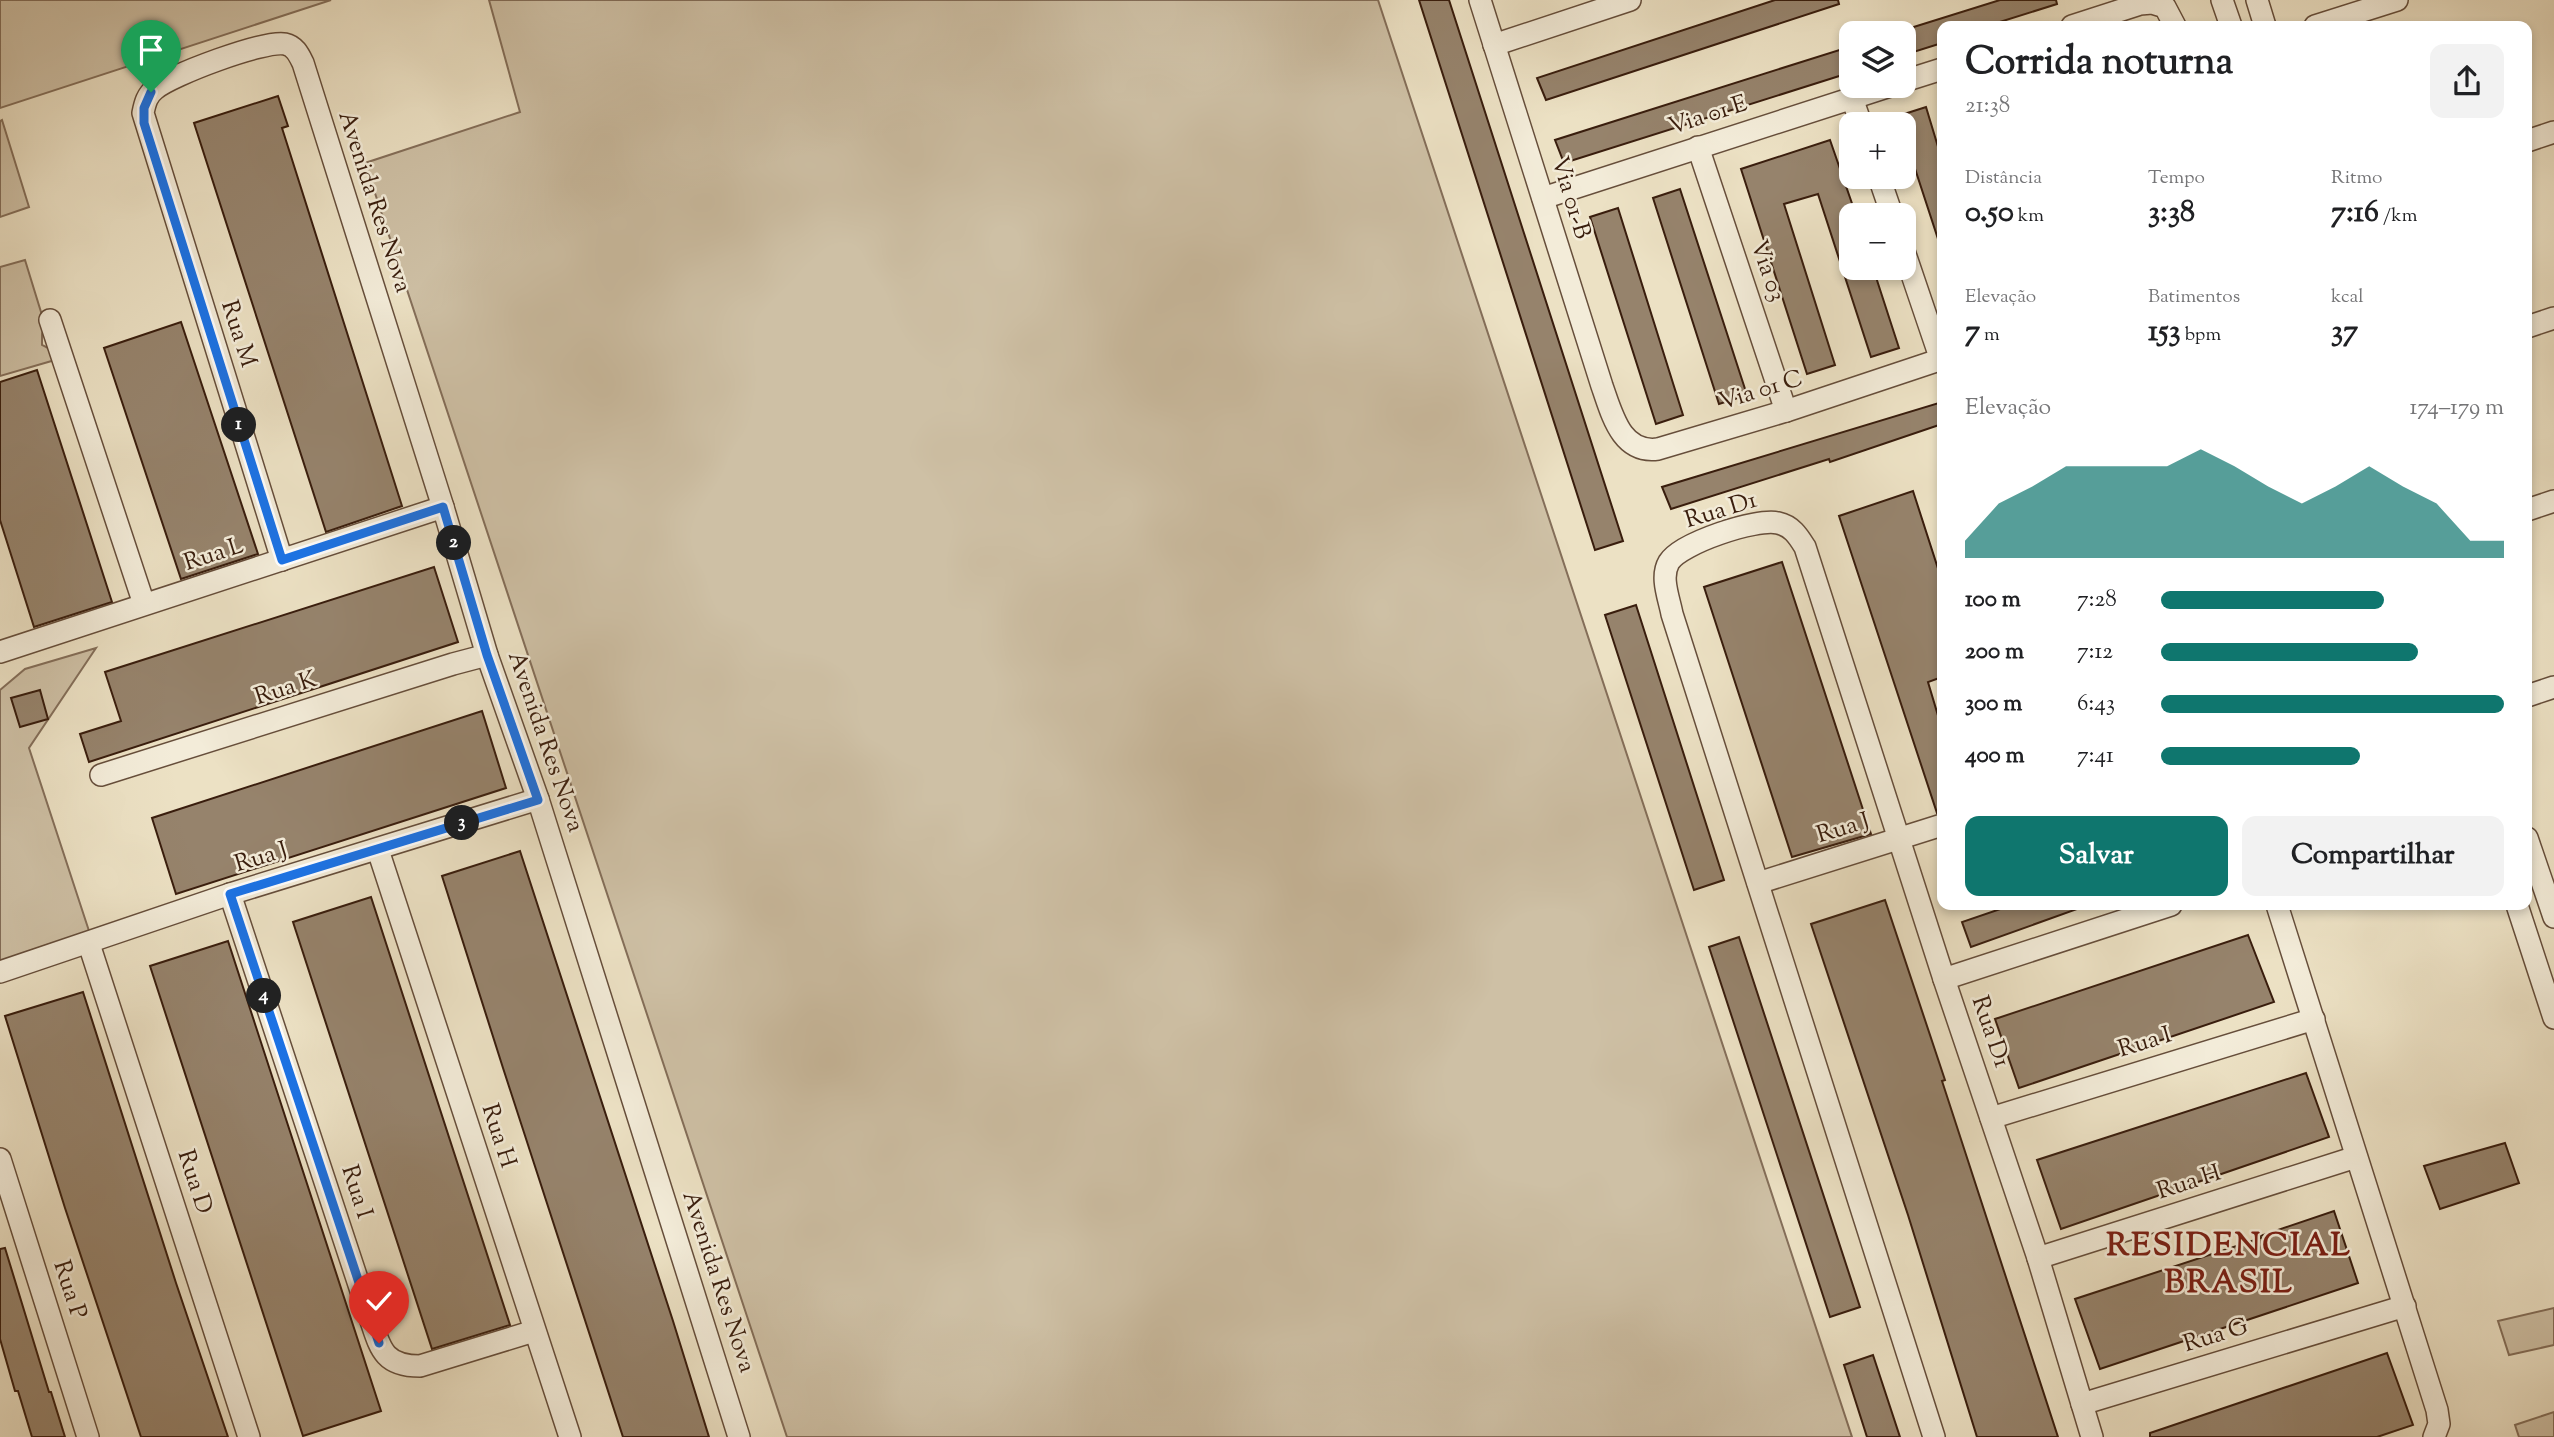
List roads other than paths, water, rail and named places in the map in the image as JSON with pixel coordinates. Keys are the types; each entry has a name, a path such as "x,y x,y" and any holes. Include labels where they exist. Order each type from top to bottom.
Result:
{"street":[{"name":"Via 01-B","path":"1480,0 1611,411"},
{"path":"1494,45 1630,0"},
{"path":"2222,0 2229,21"},
{"path":"2257,0 2263,21"},
{"path":"2331,21 2398,0"},
{"path":"2085,21 2131,3 2146,3 2160,4 2169,10 2173,21"},
{"name":"Avenida Res Nova","path":"144,123 143,113 147,98 157,87 180,75 233,56 282,44 294,49 303,63 487,655 538,800 739,1437"},
{"path":"1916,77 1937,71"},
{"path":"1852,98 1857,112"},
{"name":"Via 01 E","path":"1543,198 1852,98"},
{"name":"Rua M","path":"144,123 282,560"},
{"path":"2532,139 2554,132"},
{"name":"Via 03","path":"1698,147 1786,411"},
{"path":"1914,280 1937,345"},
{"path":"2532,325 2554,318"},
{"path":"50,320 144,604"},
{"name":"Via 01 C","path":"1611,411 1627,440 1640,449 1652,450 1786,411 1937,361"},
{"path":"2532,508 2554,501"},
{"name":"Rua L","path":"0,652 443,507"},
{"name":"Rua D1","path":"1934,1437 1672,614 1664,577 1669,563 1690,545 1756,524 1776,522 1793,530 1805,547 1944,979 2038,1258 2092,1437"},
{"name":"Rua K","path":"101,775 487,655"},
{"path":"2532,694 2554,687"},
{"name":"Rua J","path":"0,972 230,894 538,800"},
{"name":"Rua J","path":"1758,883 1937,827"},
{"name":"Rua H","path":"378,850 570,1437"},
{"path":"2532,854 2554,917"},
{"name":"Rua I","path":"230,894 369,1315 386,1356 401,1365 420,1366 534,1331"},
{"path":"1944,979 2156,910"},
{"path":"2279,910 2437,1410 2439,1436"},
{"path":"2519,910 2554,1018"},
{"name":"Rua D","path":"89,944 249,1437"},
{"name":"Rua I","path":"1991,1118 2314,1019"},
{"name":"Rua H","path":"2038,1258 2356,1157"},
{"name":"Rua P","path":"0,1158 88,1437"},
{"name":"Rua G","path":"2082,1404 2405,1306"}],"district":[{"name":"RESIDENCIAL BRASIL","path":"2229,1266"}]}
